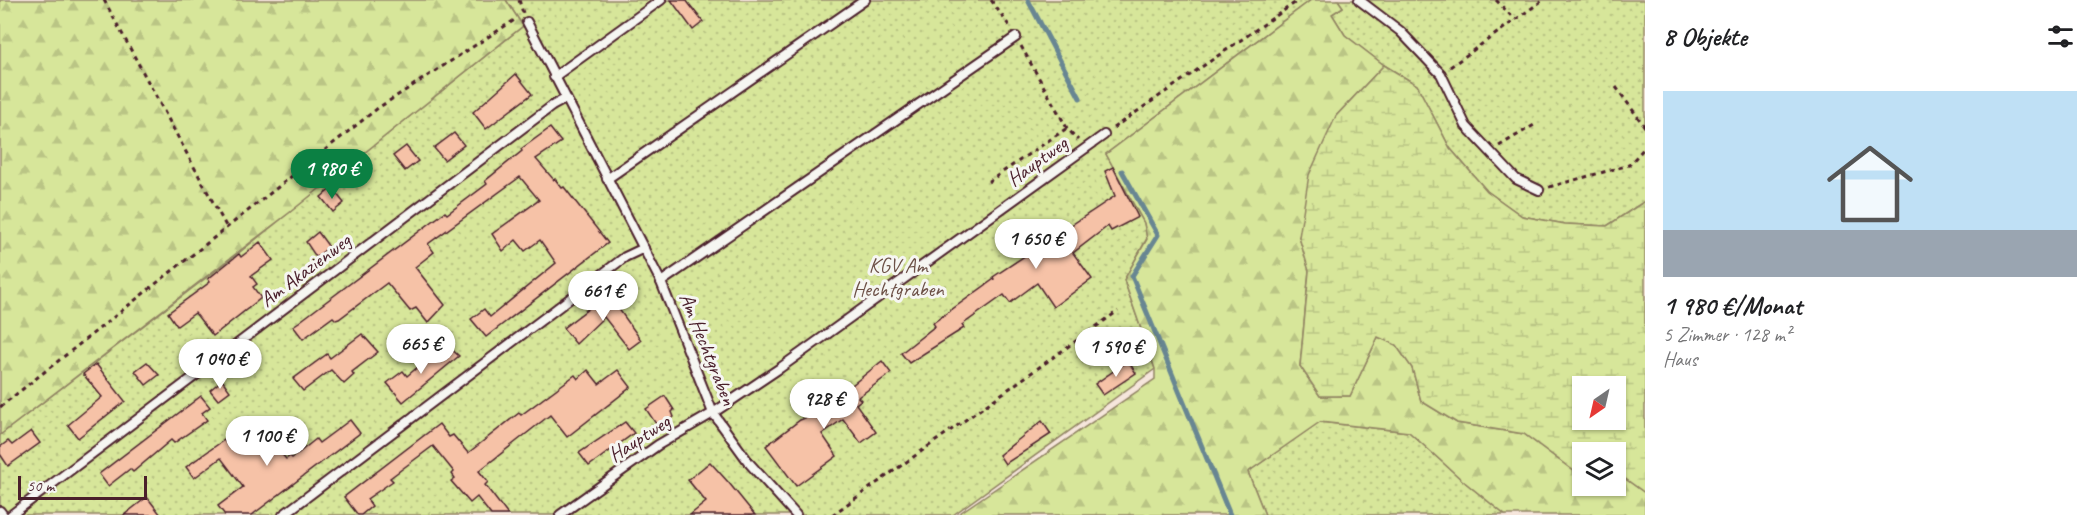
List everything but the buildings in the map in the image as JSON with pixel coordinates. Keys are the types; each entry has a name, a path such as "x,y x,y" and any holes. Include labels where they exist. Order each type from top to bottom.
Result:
{"lane":[{"path":"554,77 662,0"},
{"path":"607,179 865,0"},
{"path":"1359,0 1400,31 1441,74 1466,126 1490,152 1516,179 1539,190"},
{"name":"Am Hechtgraben","path":"526,18 565,99 661,282 713,413 750,464 792,514"},
{"path":"661,282 1016,37"},
{"name":"Am Akazienweg","path":"11,515 542,113 565,99"},
{"name":"Hauptweg","path":"560,515 658,444 713,413 1104,135"},
{"path":"283,515 625,257 644,248"},
{"path":"0,511 3,515"}],"path":[{"path":"104,0 227,228"},
{"path":"0,407 378,108 526,18 519,0"},
{"path":"992,0 1016,37 1067,128 1086,147"},
{"path":"1104,135 1299,0"},
{"path":"1496,0 1515,20"},
{"path":"1441,74 1543,0"},
{"path":"1616,87 1645,127"},
{"path":"1490,152 1534,125"},
{"path":"988,182 1067,128"},
{"path":"1539,190 1629,165 1645,147"},
{"path":"832,515 1118,311"}],"green space":[{"path":"0,0 506,0 523,26 289,213 0,435"},
{"name":"KGV Am Hechtgraben","path":"506,0 1311,0 1106,154 1144,223 1147,238 1124,280 1155,369 953,515 0,515 0,435 240,252 523,26"},
{"path":"1311,0 1338,0 1343,7 1332,14 1345,35 1384,65 1336,116 1299,237 1309,270 1300,366 1320,396 1350,396 1378,337 1396,345 1412,368 1421,401 1457,423 1524,434 1572,470 1572,496 1626,496 1626,479 1645,493 1645,515 1505,515 1409,432 1320,422 1248,472 1265,515 957,515 1155,379 1155,369 1124,280 1147,239 1144,223 1106,154"},
{"path":"1338,0 1645,0 1645,201 1607,226 1565,224 1522,216 1487,191 1450,148 1417,85 1384,65 1345,35 1332,14 1343,7"},
{"path":"1384,65 1417,85 1450,148 1487,191 1522,216 1565,224 1607,226 1645,201 1645,493 1626,479 1626,442 1572,442 1572,470 1524,434 1457,423 1421,401 1412,368 1396,345 1378,337 1350,396 1320,396 1300,366 1309,271 1299,237 1309,175 1336,116"},
{"path":"1319,422 1409,432 1505,515 1265,515 1248,472"}],"waterway":[{"path":"1028,0 1080,98"},
{"path":"1122,171 1158,235 1132,276 1230,515"}]}
